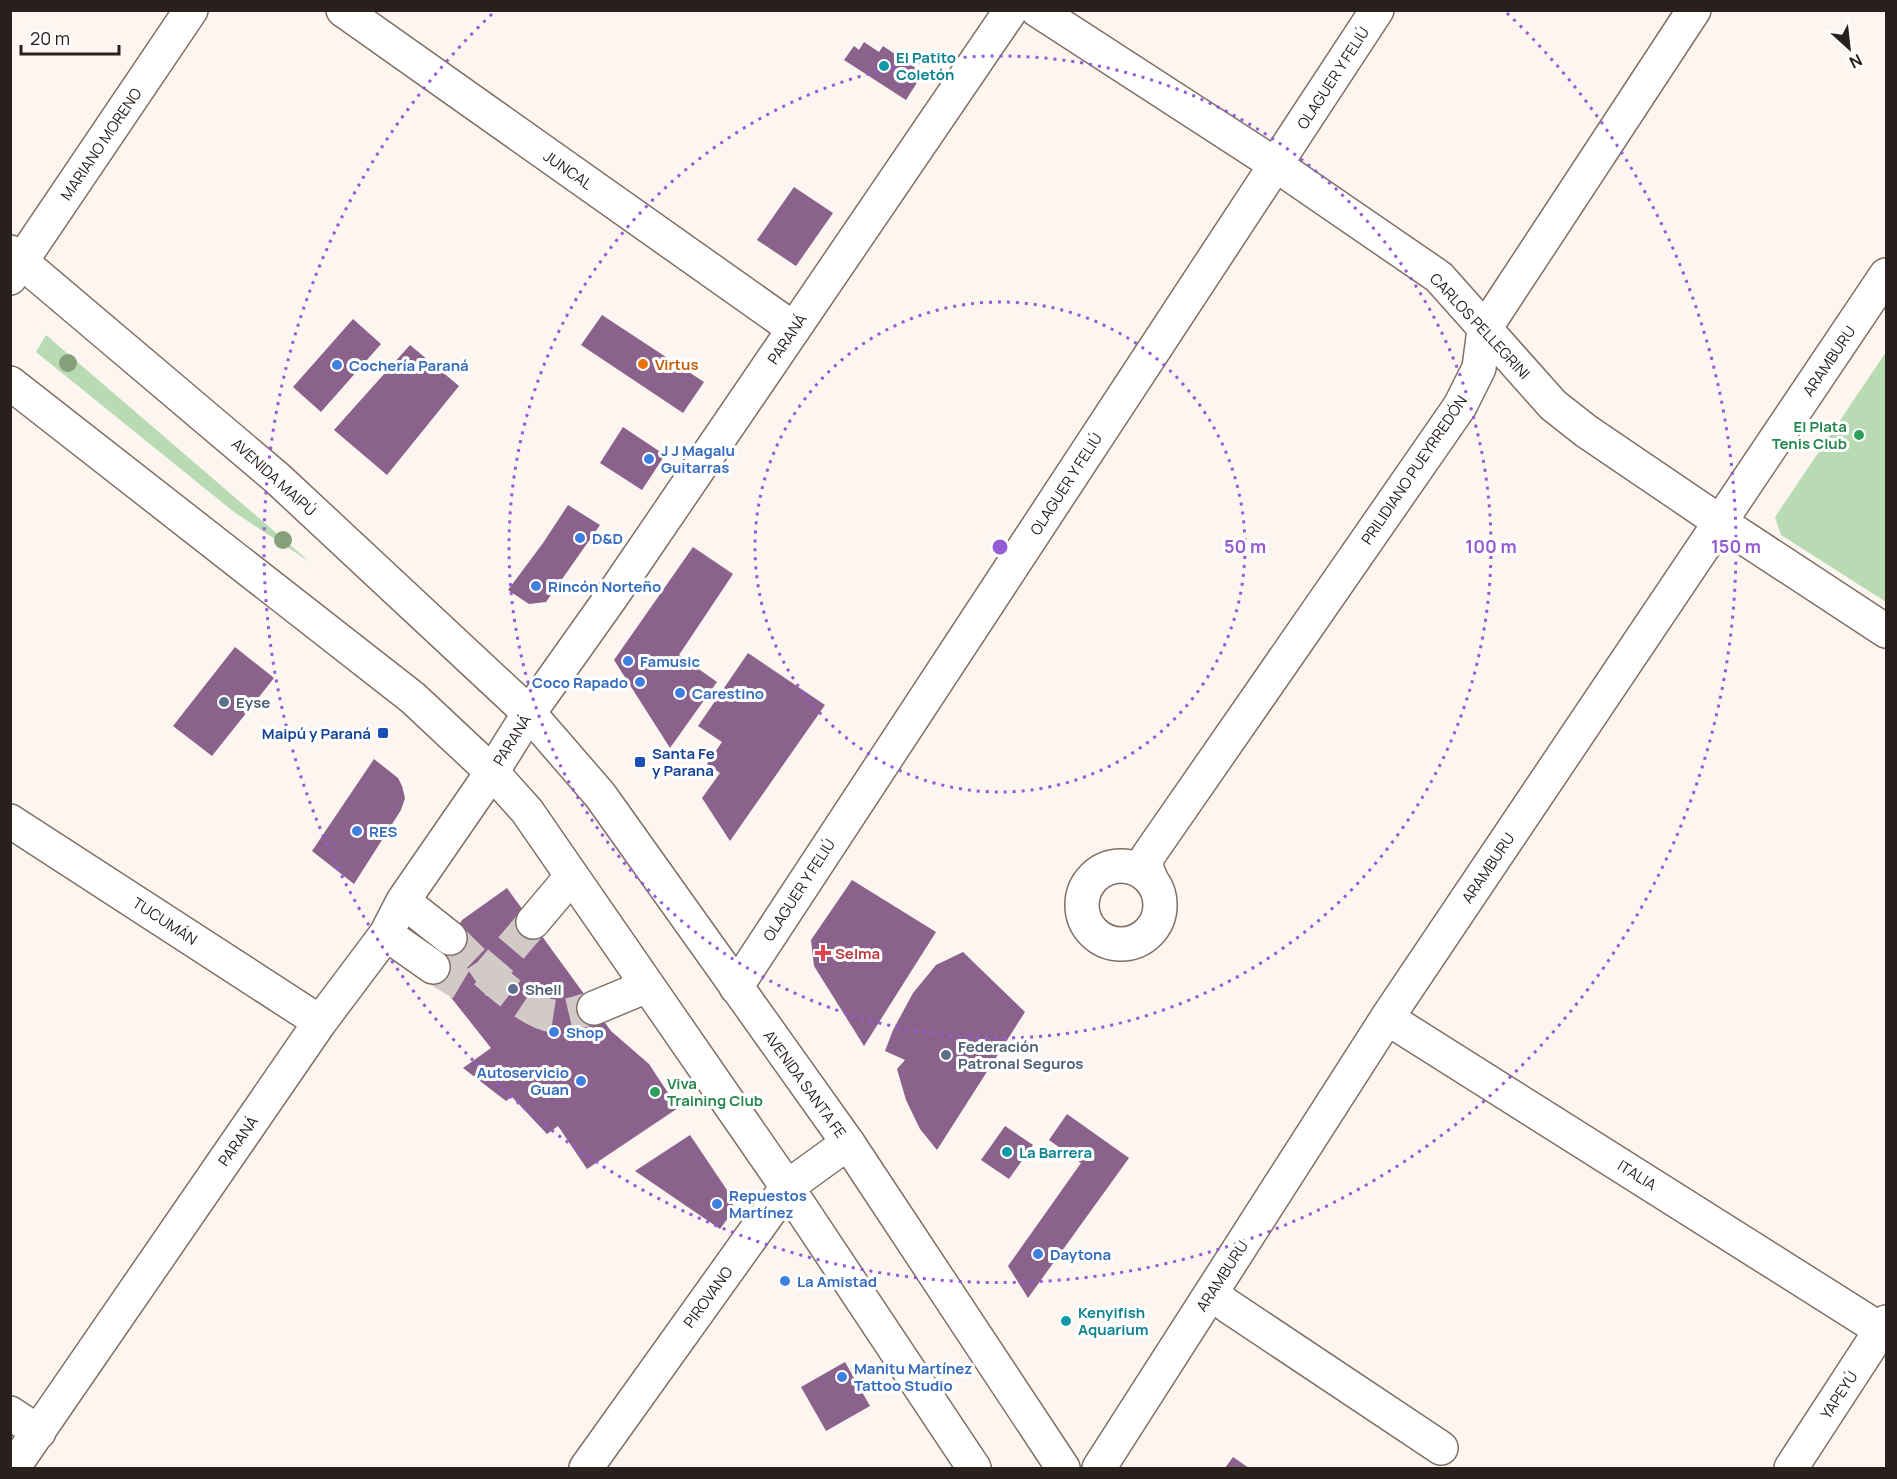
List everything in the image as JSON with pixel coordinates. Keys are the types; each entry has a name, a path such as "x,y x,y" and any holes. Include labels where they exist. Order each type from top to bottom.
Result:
{"street":[{"name":"MARIANO MORENO","path":"14,264 191,10"},
{"name":"JUNCAL","path":"343,10 794,329"},
{"name":"PARANÁ","path":"13,1468 320,1022 386,934 403,901 492,772 529,713 612,596 1011,10"},
{"name":"CARLOS PELLEGRINI","path":"1038,10 1276,165 1438,277 1553,405 1586,431 1720,522 1887,631"},
{"name":"OLAGUER Y FELIÚ","path":"736,987 1377,10"},
{"name":"PRILIDIANO PUEYRREDÓN","path":"1140,868 1460,405 1479,368 1484,330 1694,10"},
{"name":"AVENIDA MAIPÚ","path":"14,264 278,478 529,713"},
{"name":"ARAMBURU","path":"1099,1468 1387,1018 1887,276"},
{"path":"10,383 413,698 492,772 527,811 787,1187 974,1468"},
{"name":"AVENIDA SANTA FE","path":"529,713 600,795 848,1143 1063,1468"},
{"name":"TUCUMÁN","path":"10,821 320,1022"},
{"path":"533,922 571,877"},
{"path":"403,901 450,938"},
{"path":"386,934 433,967"},
{"path":"594,1008 647,986"},
{"name":"ITALIA","path":"1387,1018 1885,1328"},
{"name":"PIROVANO","path":"586,1468 787,1187 848,1143"},
{"path":"1211,1293 1441,1448"},
{"name":"YAPEYÚ","path":"1791,1468 1885,1328"},
{"path":"10,1413 39,1432"}],"green space":[{"path":"46,335 310,562 234,512 36,352"},
{"name":"El Plata Tenis Club","path":"1886,352 1886,602 1781,535 1775,517"}],"building":[{"name":"El Patito Coletón","path":"864,42 879,52 883,46 923,73 906,100 844,60 854,46 859,50"},
{"path":"794,187 833,213 796,266 757,240"},
{"name":"Virtus","path":"602,315 704,382 683,413 581,345"},
{"name":"Cochería Paraná","path":"353,319 381,344 321,412 293,387"},
{"path":"410,345 459,386 387,475 334,430"},
{"path":"623,427 665,455 642,490 600,463"},
{"path":"568,505 600,525 546,602 529,604 508,590"},
{"path":"693,547 733,574 679,655 717,682 670,748 614,660"},
{"name":"Eyse","path":"235,647 274,678 212,756 173,726"},
{"path":"748,653 825,705 730,841 702,798 720,773 707,764 722,742 698,726"},
{"name":"RES","path":"374,759 398,778 405,798 401,810 354,884 312,851"},
{"path":"852,880 936,932 864,1046 814,966 811,940"},
{"name":"Shell","path":"507,888 611,1031 649,1064 678,1108 587,1169 558,1126 547,1134 512,1097 506,1101 463,1068 491,1048 430,971 462,920"},
{"name":"Federación Patronal Seguros","path":"963,952 1025,1012 937,1150 920,1129 906,1100 897,1069 905,1060 885,1051 893,1030 913,993 936,965"},
{"path":"1067,1114 1129,1158 1028,1298 1008,1266 1081,1163 1049,1140"},
{"name":"La Barrera","path":"1005,1126 1033,1145 1009,1179 981,1160"},
{"path":"690,1135 731,1196 734,1210 720,1229 635,1171"},
{"path":"845,1362 870,1406 826,1431 801,1387"},
{"path":"1233,1457 1249,1468 1225,1468"}],"tunnel":[{"path":"433,967 463,985 476,983 489,974 533,922"},
{"path":"450,938 498,984 541,1013 563,1016 594,1008"}],"place":[{"name":"El Patito Coletón","path":"884,66"},
{"name":"Virtus","path":"643,364"},
{"name":"Cochería Paraná","path":"337,365"},
{"name":"El Plata Tenis Club","path":"1859,435"},
{"name":"J J Magalu Guitarras","path":"649,459"},
{"name":"D&D","path":"580,538"},
{"name":"Rincón Norteño","path":"536,586"},
{"name":"Famusic","path":"628,661"},
{"name":"Coco Rapado","path":"640,682"},
{"name":"Carestino","path":"680,693"},
{"name":"Eyse","path":"224,702"},
{"name":"Maipú y Paraná","path":"383,733"},
{"name":"Santa Fe y Parana","path":"640,762"},
{"name":"RES","path":"357,831"},
{"name":"Selma","path":"823,953"},
{"name":"Shell","path":"513,989"},
{"name":"Shop","path":"554,1032"},
{"name":"Federación Patronal Seguros","path":"946,1055"},
{"name":"Autoservicio Guan","path":"581,1081"},
{"name":"Viva Training Club","path":"655,1092"},
{"name":"La Barrera","path":"1007,1152"},
{"name":"Repuestos Martínez","path":"717,1204"},
{"name":"Daytona","path":"1038,1254"},
{"name":"La Amistad","path":"785,1281"},
{"name":"Kenyifish Aquarium","path":"1066,1321"},
{"name":"Manitu Martínez Tattoo Studio","path":"842,1377"}]}
